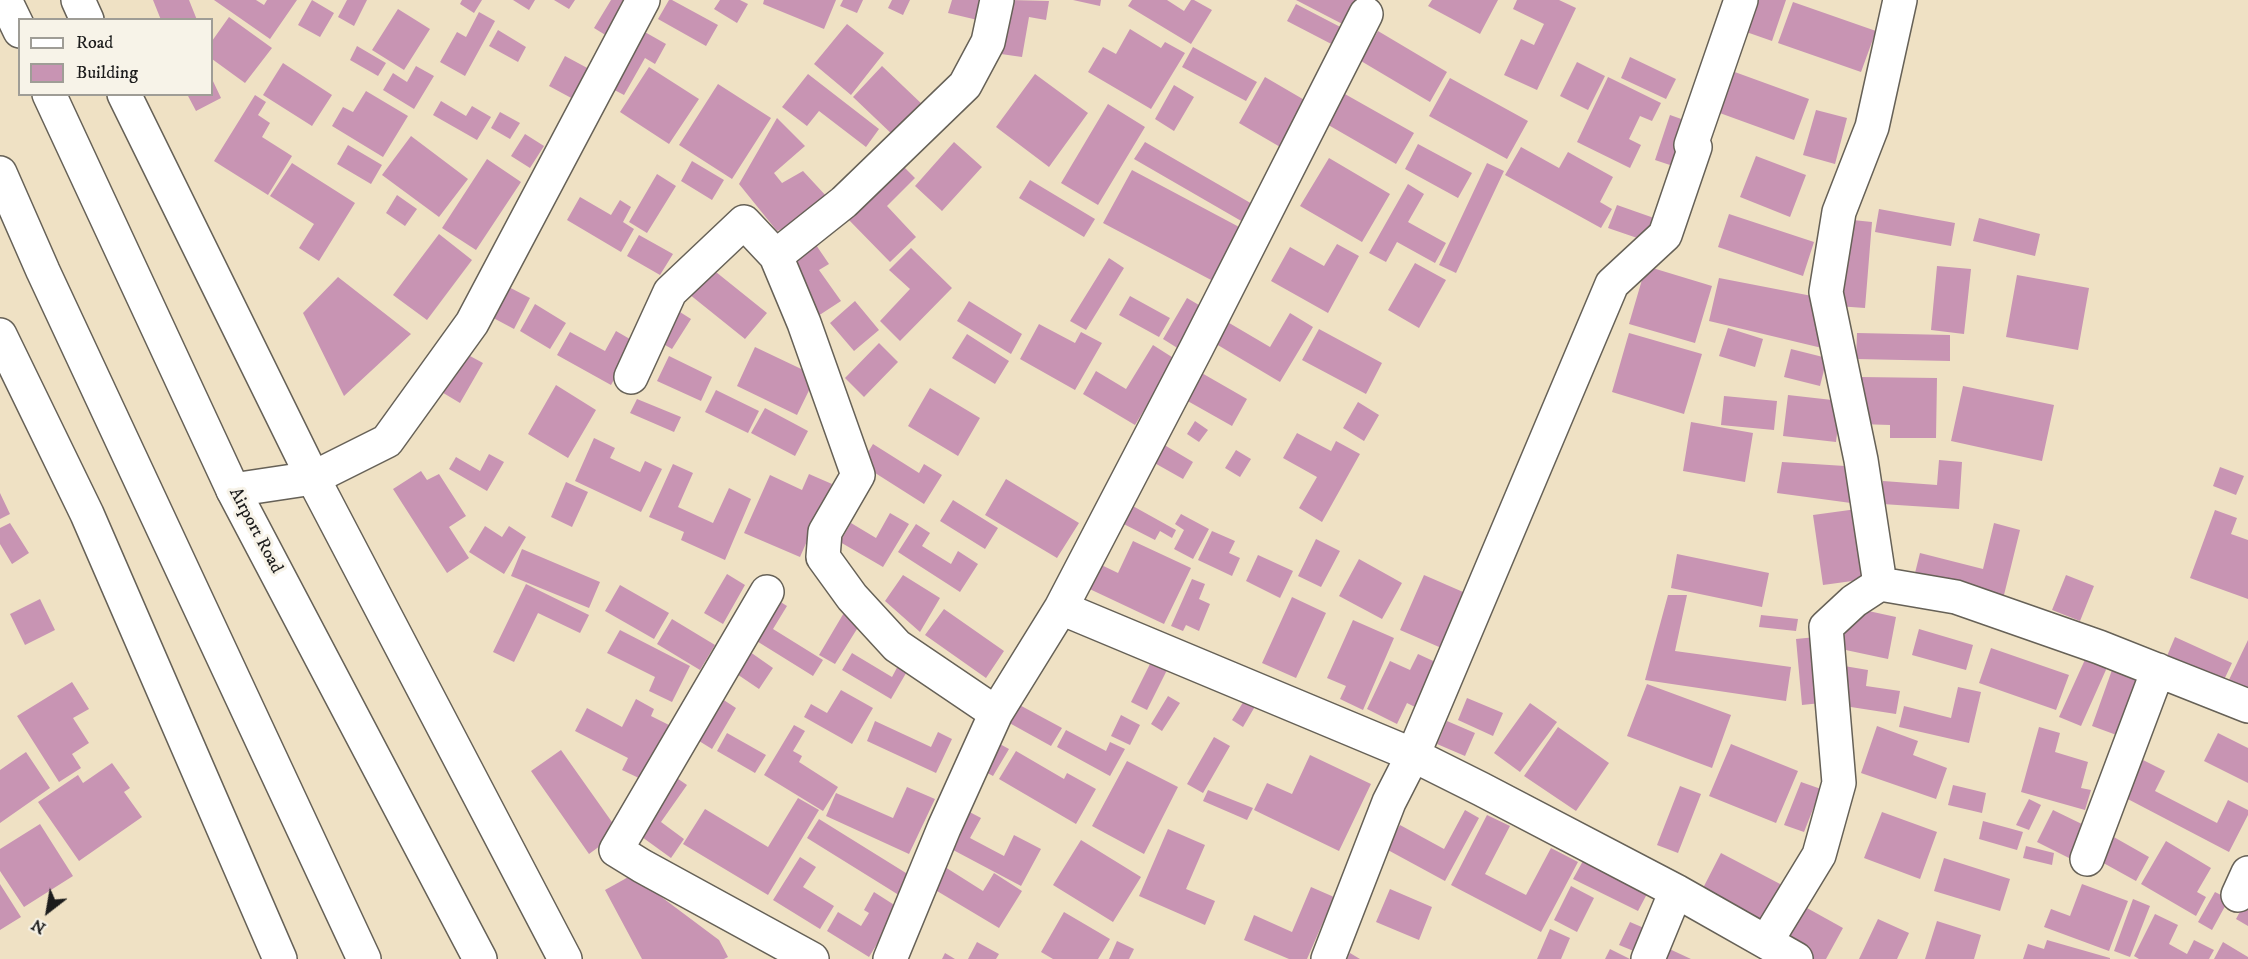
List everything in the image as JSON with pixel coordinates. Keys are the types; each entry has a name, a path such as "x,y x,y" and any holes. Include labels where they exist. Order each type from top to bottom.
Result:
{"street":[{"path":"5,0 18,27"},
{"path":"78,0 86,18"},
{"path":"233,490 314,478 387,441 472,323 643,0"},
{"path":"776,256 844,202 965,85 988,42 997,0"},
{"path":"1328,959 1389,802 1413,755 1612,284 1665,236 1695,147 1691,146 1741,0"},
{"path":"1880,584 1861,460 1826,292 1839,212 1872,127 1900,0"},
{"path":"890,959 944,828 996,713 1061,608 1366,14"},
{"name":"Airport Road","path":"50,96 233,490 480,959"},
{"path":"125,96 314,478 565,959"},
{"path":"0,173 48,281 364,959"},
{"path":"630,377 670,292 744,222 776,256 804,323 858,475 825,532 823,557 852,597 897,646 996,713"},
{"path":"0,335 87,514 280,959"},
{"path":"1766,942 1819,855 1839,783 1826,627 1854,601 1880,584 1956,597 2099,647 2248,706"},
{"path":"767,592 616,850 812,959"},
{"path":"1061,608 1413,755 1676,891 1796,959"},
{"path":"2087,859 2158,670"},
{"path":"1648,959 1676,891"}],"building":[{"path":"153,0 189,0 196,18 160,18"},
{"path":"214,0 256,0 264,5 267,0 297,0 270,39"},
{"path":"312,0 334,13 320,37 298,25"},
{"path":"347,0 367,0 354,26 338,17"},
{"path":"462,0 482,0 474,13 460,4"},
{"path":"513,0 535,0 529,10"},
{"path":"554,0 575,0 569,9"},
{"path":"611,0 628,0 607,36 594,28"},
{"path":"669,0 718,25 706,46 658,19"},
{"path":"720,0 740,0 748,4 737,23 714,9"},
{"path":"764,0 836,0 824,29 763,4"},
{"path":"843,0 863,0 857,13 840,6"},
{"path":"892,0 910,0 903,15 888,8"},
{"path":"952,0 991,0 986,22 948,13"},
{"path":"1010,0 1049,1 1046,20 1029,17 1022,57 1001,54"},
{"path":"1073,0 1101,0 1100,6"},
{"path":"1132,0 1167,0 1184,11 1191,0 1194,0 1212,10 1191,44 1128,6"},
{"path":"1296,0 1367,0 1352,29"},
{"path":"1432,0 1498,0 1480,34 1428,6"},
{"path":"1517,0 1559,0 1576,8 1537,90 1504,75 1521,39 1534,45 1544,24 1513,9"},
{"path":"1745,0 1786,0 1772,41 1735,28"},
{"path":"1793,2 1876,31 1861,72 1778,43"},
{"path":"1296,4 1350,32 1341,49 1287,21"},
{"path":"398,9 430,29 404,70 372,50"},
{"path":"479,12 495,21 465,76 440,62 457,32 466,37"},
{"path":"229,17 272,48 245,83 213,60 213,40"},
{"path":"847,24 884,53 851,95 814,64"},
{"path":"636,27 666,44 655,64 645,58 624,95 605,85"},
{"path":"1130,29 1161,48 1165,42 1185,53 1151,109 1088,72 1103,47 1116,54"},
{"path":"498,30 526,47 518,62 489,46"},
{"path":"1378,31 1447,72 1430,102 1361,61"},
{"path":"357,46 386,63 378,76 350,60"},
{"path":"1193,47 1257,82 1246,101 1182,67"},
{"path":"565,56 591,70 575,100 549,86"},
{"path":"1630,57 1676,79 1666,99 1621,78"},
{"path":"1577,62 1605,76 1588,110 1560,96"},
{"path":"283,63 332,95 312,126 263,95"},
{"path":"416,66 434,76 414,109 383,90 393,73 407,82"},
{"path":"882,66 924,106 895,137 853,97"},
{"path":"649,67 699,99 669,144 620,112"},
{"path":"1732,71 1809,99 1794,140 1717,112"},
{"path":"808,74 879,129 866,147 819,111 807,126 782,107"},
{"path":"1035,74 1088,113 1049,167 996,127"},
{"path":"1265,77 1313,105 1287,151 1239,123"},
{"path":"1608,77 1661,103 1652,121 1640,116 1629,139 1641,145 1630,168 1577,142"},
{"path":"1450,78 1528,121 1507,159 1429,116"},
{"path":"213,81 221,98 196,111 188,96 213,96"},
{"path":"718,84 771,118 732,179 679,145"},
{"path":"1174,85 1194,97 1174,131 1155,119"},
{"path":"1336,89 1414,133 1396,164 1318,119"},
{"path":"366,91 408,116 383,157 332,126 343,107 353,112"},
{"path":"255,95 266,102 258,115 270,123 262,137 292,156 268,195 214,161"},
{"path":"441,101 466,116 472,106 491,117 477,140 433,115"},
{"path":"1108,104 1145,127 1098,205 1061,183"},
{"path":"1816,110 1847,118 1835,164 1803,155"},
{"path":"500,112 520,123 510,139 491,128"},
{"path":"1670,115 1687,121 1673,166 1655,160"},
{"path":"777,118 805,146 774,173 782,183 803,171 828,198 801,221 777,231 739,184"},
{"path":"525,134 544,146 530,168 511,156"},
{"path":"411,136 468,179 439,217 382,175"},
{"path":"954,142 982,167 942,211 915,186"},
{"path":"1145,142 1254,205 1243,222 1134,159"},
{"path":"1418,144 1472,173 1458,198 1405,169"},
{"path":"348,145 382,165 371,184 337,164"},
{"path":"1521,147 1559,168 1568,152 1613,177 1600,202 1612,209 1601,228 1505,175"},
{"path":"1756,156 1806,175 1790,217 1740,197"},
{"path":"1329,158 1390,194 1362,242 1300,206"},
{"path":"487,159 521,182 476,250 442,228"},
{"path":"692,161 724,180 712,200 681,181"},
{"path":"292,163 355,203 319,261 299,248 314,224 270,196"},
{"path":"1487,163 1504,171 1456,273 1439,265"},
{"path":"901,164 915,178 887,206 916,237 890,262 847,218"},
{"path":"1132,170 1241,228 1213,281 1103,223"},
{"path":"657,174 676,186 647,233 629,222"},
{"path":"1030,180 1095,219 1084,237 1019,198"},
{"path":"1408,184 1424,194 1408,222 1446,243 1435,263 1397,242 1386,262 1369,253"},
{"path":"397,195 417,209 405,226 386,213"},
{"path":"580,197 611,215 620,200 631,207 623,222 634,229 621,252 567,220"},
{"path":"1617,205 1654,218 1646,241 1608,228"},
{"path":"1879,209 1955,223 1951,246 1875,232"},
{"path":"1729,214 1814,242 1803,276 1718,247"},
{"path":"1979,218 2040,234 2035,256 1973,241"},
{"path":"1843,219 1872,222 1865,308 1837,306"},
{"path":"439,234 472,260 427,320 393,295"},
{"path":"639,235 673,254 660,275 627,256"},
{"path":"814,242 829,264 819,270 841,301 818,316 782,263"},
{"path":"1337,244 1359,256 1328,313 1271,281 1290,247 1324,266"},
{"path":"911,248 952,288 900,341 880,321 910,289 889,270"},
{"path":"1109,258 1124,268 1086,330 1070,321"},
{"path":"1415,263 1446,280 1419,328 1388,310"},
{"path":"706,264 767,313 745,339 684,290"},
{"path":"1646,266 1712,286 1695,343 1629,324"},
{"path":"1937,266 1971,269 1964,334 1931,330"},
{"path":"2017,275 2089,288 2078,350 2006,337"},
{"path":"338,277 411,334 344,396 303,313"},
{"path":"1719,278 1812,296 1822,348 1709,321"},
{"path":"499,282 530,298 514,329 484,313"},
{"path":"1130,296 1170,318 1159,337 1119,315"},
{"path":"1187,298 1204,308 1179,349 1163,339"},
{"path":"855,301 879,330 854,351 830,323"},
{"path":"969,301 1022,334 1011,354 957,321"},
{"path":"535,304 566,323 550,349 520,331"},
{"path":"672,307 691,319 672,349 653,338"},
{"path":"1290,313 1313,327 1280,382 1206,338 1219,317 1270,347"},
{"path":"1039,324 1075,343 1081,332 1102,343 1075,390 1020,359"},
{"path":"1728,328 1763,339 1755,367 1719,356"},
{"path":"1319,329 1382,363 1366,394 1302,360"},
{"path":"616,331 635,342 611,385 557,355 570,332 605,351"},
{"path":"1629,333 1702,354 1684,414 1612,392"},
{"path":"1857,333 1950,335 1950,361 1856,359"},
{"path":"967,334 1009,361 995,384 952,358"},
{"path":"879,343 898,362 864,397 845,378"},
{"path":"1153,345 1175,359 1135,425 1083,394 1096,371 1126,389"},
{"path":"755,347 816,376 797,415 737,386"},
{"path":"457,349 483,363 460,403 435,388"},
{"path":"1791,349 1827,358 1820,386 1784,377"},
{"path":"669,356 712,377 701,401 657,381"},
{"path":"1193,368 1247,399 1232,426 1177,395"},
{"path":"1859,377 1937,378 1936,438 1890,438 1890,425 1859,424"},
{"path":"556,385 596,410 568,458 528,434"},
{"path":"1963,386 2054,405 2042,461 1951,441"},
{"path":"930,388 980,418 958,456 908,426"},
{"path":"716,390 759,411 748,433 705,412"},
{"path":"1788,395 1841,401 1836,442 1783,436"},
{"path":"1724,396 1777,401 1774,430 1721,425"},
{"path":"637,399 681,417 674,432 630,413"},
{"path":"1358,402 1379,415 1364,441 1343,428"},
{"path":"765,408 808,431 795,456 751,433"},
{"path":"1195,421 1208,430 1199,442 1187,434"},
{"path":"1691,422 1753,433 1745,482 1683,471"},
{"path":"1297,433 1331,451 1336,441 1360,454 1322,522 1299,508 1317,477 1283,458"},
{"path":"594,438 615,448 610,458 640,472 645,461 662,469 641,512 575,481"},
{"path":"1161,443 1193,462 1183,479 1151,461"},
{"path":"873,444 919,473 924,464 942,475 924,504 861,464"},
{"path":"1236,450 1251,459 1240,477 1225,468"},
{"path":"489,454 504,462 487,491 449,469 456,457 480,471"},
{"path":"1939,460 1962,462 1959,509 1882,504 1883,481 1937,485"},
{"path":"1782,462 1845,466 1851,503 1777,493"},
{"path":"673,464 693,473 678,507 713,523 729,488 751,499 725,560 681,540 684,532 649,517"},
{"path":"2220,467 2244,476 2236,495 2213,486"},
{"path":"421,471 427,480 439,474 466,516 449,527 469,558 447,573 393,489"},
{"path":"809,474 832,484 800,557 744,533 770,475 802,490"},
{"path":"1006,479 1079,523 1057,558 985,515"},
{"path":"566,482 588,492 572,527 551,517"},
{"path":"0,493 10,514 0,519"},
{"path":"953,500 998,528 985,549 940,521"},
{"path":"1122,500 1176,530 1172,538 1160,531 1155,540 1112,518"},
{"path":"1857,509 1867,579 1823,585 1813,515"},
{"path":"2215,510 2237,518 2231,534 2248,540 2248,599 2190,578"},
{"path":"890,513 909,524 883,567 840,542 851,523 876,538"},
{"path":"1181,514 1209,529 1193,559 1174,549 1184,530 1175,524"},
{"path":"10,523 29,553 12,564 0,544 0,528"},
{"path":"1994,523 2020,530 2003,599 1914,577 1920,553 1983,569"},
{"path":"916,524 930,533 922,546 951,564 958,551 978,564 960,592 898,552"},
{"path":"485,526 502,537 509,526 526,537 504,574 469,552"},
{"path":"1212,531 1235,541 1229,553 1240,558 1232,576 1198,560"},
{"path":"1316,539 1340,551 1321,587 1298,576"},
{"path":"1133,541 1191,568 1164,624 1079,584 1091,560 1118,573"},
{"path":"522,549 600,582 589,608 511,576"},
{"path":"1677,554 1769,573 1762,607 1671,588"},
{"path":"1258,555 1293,571 1280,598 1246,581"},
{"path":"1359,559 1402,583 1382,619 1339,596"},
{"path":"727,574 745,585 723,624 704,613"},
{"path":"903,575 940,598 920,632 885,601"},
{"path":"1424,575 1470,595 1446,650 1400,630"},
{"path":"2066,575 2094,586 2080,621 2052,610"},
{"path":"1192,579 1205,584 1199,599 1210,604 1199,631 1186,625 1183,631 1171,626"},
{"path":"526,584 589,615 580,633 538,613 514,662 493,652"},
{"path":"620,585 669,613 654,639 605,611"},
{"path":"1668,595 1687,595 1675,651 1791,667 1786,701 1645,680"},
{"path":"771,596 787,606 773,629 823,660 813,676 747,635"},
{"path":"1292,597 1326,613 1296,678 1262,663"},
{"path":"40,599 55,630 25,645 10,614"},
{"path":"1850,607 1896,617 1888,659 1841,649"},
{"path":"944,609 1004,651 986,678 925,635"},
{"path":"845,611 862,621 835,664 819,655"},
{"path":"1761,615 1798,619 1796,631 1759,627"},
{"path":"672,619 715,645 700,670 657,644"},
{"path":"1353,620 1394,638 1363,710 1340,699 1346,686 1327,678"},
{"path":"1919,629 1973,645 1966,670 1912,655"},
{"path":"620,630 690,666 672,702 649,691 655,677 607,653"},
{"path":"1816,637 1821,703 1802,705 1796,639"},
{"path":"2175,637 2232,663 2223,682 2167,656"},
{"path":"2248,640 2248,693 2227,684"},
{"path":"743,647 773,668 759,689 728,668"},
{"path":"1991,648 2069,675 2056,710 1979,683"},
{"path":"852,653 892,677 900,662 909,668 891,699 842,670"},
{"path":"2088,653 2109,663 2081,726 2059,717"},
{"path":"1418,654 1442,665 1421,710 1407,703 1397,724 1367,709 1390,661 1410,670"},
{"path":"1151,662 1167,670 1147,710 1131,702"},
{"path":"1844,666 1868,670 1866,686 1900,691 1896,714 1838,705"},
{"path":"2112,670 2142,681 2122,737 2092,726"},
{"path":"72,682 89,709 73,718 89,743 72,754 81,768 59,782 17,716"},
{"path":"1647,684 1731,715 1712,768 1627,736"},
{"path":"1958,687 1981,692 1969,743 1899,727 1904,706 1951,718"},
{"path":"841,690 873,708 852,744 804,717 811,704 827,713"},
{"path":"716,695 736,708 712,749 691,736"},
{"path":"1168,696 1180,703 1162,731 1151,724"},
{"path":"1247,696 1257,703 1243,727 1232,720"},
{"path":"1467,698 1503,713 1493,736 1458,720"},
{"path":"636,699 654,709 651,716 671,726 643,780 622,770 628,758 575,731 587,708 622,727"},
{"path":"1014,702 1062,728 1051,746 1004,720"},
{"path":"1530,703 1557,722 1520,772 1494,753"},
{"path":"1121,715 1140,725 1130,745 1111,736"},
{"path":"875,721 931,747 938,732 952,739 936,773 867,741"},
{"path":"1447,721 1475,733 1465,756 1437,744"},
{"path":"794,725 805,731 793,751 802,756 799,762 838,787 823,811 764,775"},
{"path":"1877,726 1918,741 1913,755 1947,768 1936,799 1861,773"},
{"path":"1558,727 1609,763 1576,811 1524,776"},
{"path":"2039,727 2060,733 2055,752 2088,762 2081,788 2091,790 2085,810 2021,792"},
{"path":"1066,730 1106,751 1110,742 1125,749 1110,776 1057,747"},
{"path":"727,733 766,755 755,773 717,751"},
{"path":"2218,733 2248,748 2248,783 2204,761"},
{"path":"1214,737 1230,746 1203,793 1187,784"},
{"path":"998,743 1009,749 993,776 982,770"},
{"path":"1731,744 1798,771 1776,823 1709,796"},
{"path":"561,750 619,832 589,854 531,771"},
{"path":"1016,751 1064,779 1067,773 1096,789 1076,824 999,779"},
{"path":"26,752 50,788 0,823 0,770"},
{"path":"1310,755 1371,784 1339,851 1254,810 1267,783 1292,794"},
{"path":"2141,759 2165,771 2155,791 2217,823 2228,800 2248,810 2248,815 2229,852 2122,796"},
{"path":"1127,761 1178,787 1144,854 1092,826"},
{"path":"112,763 130,788 124,792 142,817 79,861 38,802 78,775 83,783"},
{"path":"671,774 687,785 661,822 684,839 671,858 631,829"},
{"path":"1801,782 1821,789 1804,832 1784,825"},
{"path":"1953,785 1986,793 1982,813 1948,805"},
{"path":"1680,786 1701,794 1678,853 1657,845"},
{"path":"907,787 935,799 909,854 826,816 836,793 893,818"},
{"path":"1208,790 1253,808 1247,820 1203,801"},
{"path":"798,798 819,810 768,895 683,844 705,809 768,847"},
{"path":"2029,799 2041,805 2029,830 2016,825"},
{"path":"960,807 981,818 970,838 1004,856 1014,835 1041,849 1021,886 940,843"},
{"path":"1465,810 1479,818 1445,881 1386,849 1400,825 1444,849"},
{"path":"2053,810 2088,827 2071,859 2037,842"},
{"path":"1882,812 1937,832 1920,879 1864,858"},
{"path":"1487,815 1510,826 1485,874 1526,895 1551,848 1578,862 1541,932 1451,885"},
{"path":"819,819 914,878 902,897 807,838"},
{"path":"1983,821 2023,832 2017,850 1979,839"},
{"path":"40,824 73,876 24,907 0,871 0,849"},
{"path":"1168,829 1205,845 1186,889 1215,901 1205,925 1139,896"},
{"path":"2112,836 2149,857 2136,881 2098,860"},
{"path":"1081,840 1141,877 1113,922 1053,885"},
{"path":"2166,841 2211,868 2197,892 2206,897 2196,916 2141,884"},
{"path":"2026,846 2054,853 2052,865 2023,858"},
{"path":"1721,853 1782,885 1762,924 1701,892"},
{"path":"800,857 816,867 803,887 834,906 820,929 773,900"},
{"path":"1944,858 2010,879 2000,911 1934,891"},
{"path":"1584,859 1648,892 1638,911 1573,879"},
{"path":"945,867 983,891 994,873 1022,891 999,928 932,888"},
{"path":"632,875 719,940 728,957 724,959 642,959 605,890"},
{"path":"0,884 21,917 0,930"},
{"path":"2082,884 2128,901 2109,951 2044,927 2051,909 2070,916"},
{"path":"1571,886 1594,898 1577,932 1554,920"},
{"path":"1311,887 1334,897 1307,959 1289,959 1244,940 1254,915 1292,932"},
{"path":"1390,889 1432,907 1419,940 1376,922"},
{"path":"874,892 899,908 869,957 827,931 838,912 861,926 869,913 864,910"},
{"path":"2215,892 2229,899 2212,930 2198,922"},
{"path":"2248,897 2248,926 2236,919"},
{"path":"2133,899 2150,906 2130,957 2114,951"},
{"path":"1798,903 1843,928 1826,959 1809,959 1776,942"},
{"path":"1064,912 1110,939 1098,959 1053,959 1041,952"},
{"path":"2155,914 2178,925 2169,944 2187,954 2194,940 2214,950 2209,959 2139,959 2134,956"},
{"path":"1878,919 1909,933 1897,959 1859,959"},
{"path":"1937,921 1981,935 1974,959 1925,959"},
{"path":"1630,922 1651,931 1641,954 1619,945"},
{"path":"1550,929 1570,938 1561,959 1537,959"},
{"path":"2047,940 2110,959 2023,959 2028,944 2044,949"},
{"path":"1117,941 1134,949 1129,959 1109,959"},
{"path":"977,942 999,954 996,959 968,959"},
{"path":"2223,942 2248,957 2248,959 2214,959"},
{"path":"1663,946 1691,959 1657,959"},
{"path":"1610,949 1630,959 1605,959"},
{"path":"945,953 955,959 942,959"},
{"path":"1350,953 1360,959 1347,959"}]}
